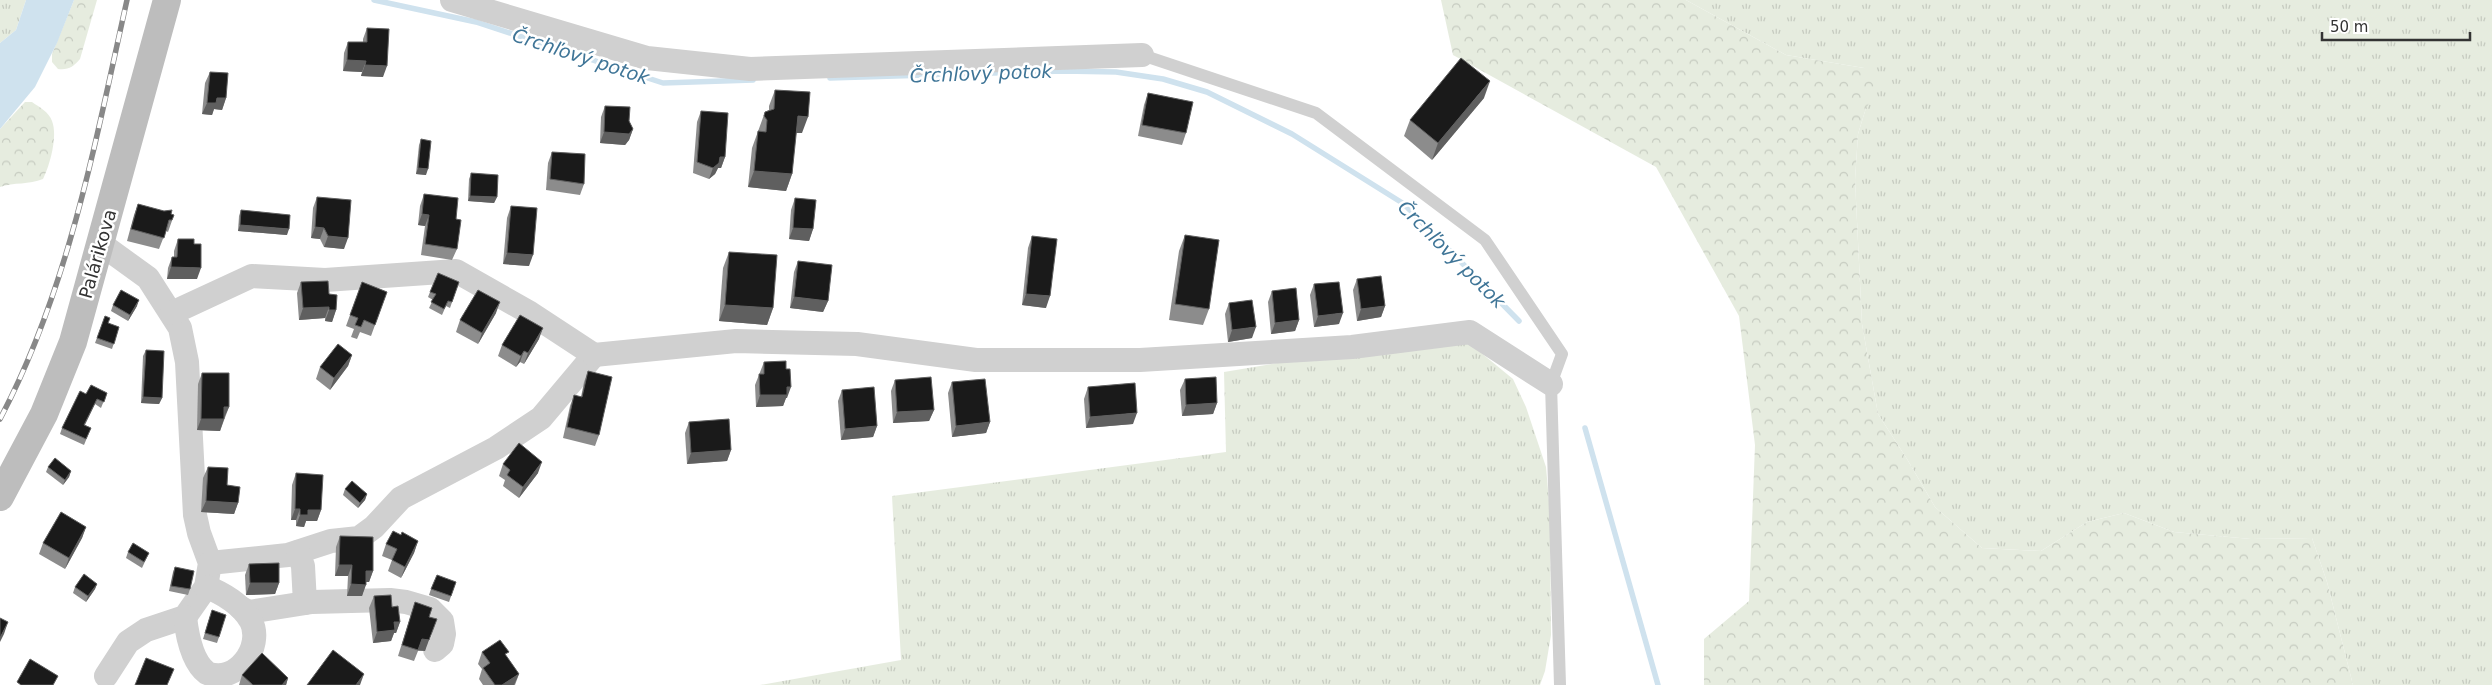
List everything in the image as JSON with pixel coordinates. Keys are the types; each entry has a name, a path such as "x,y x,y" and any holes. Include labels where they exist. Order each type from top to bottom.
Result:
{"main road":[{"name":"Palárikova","path":"0,496 56,386 73,342 167,0"}],"street":[{"path":"452,0 647,58 750,69 1142,55"},
{"path":"101,244 148,278 180,328 187,362 196,524 210,563 206,586 185,617 136,635 128,642 106,676"},
{"path":"172,313 252,276 326,280 456,271 530,313 594,355 736,341 857,344 976,360 1140,360 1352,347 1470,332 1552,384"},
{"path":"210,563 298,552 331,541 359,538 367,534 401,498 496,448 541,418 594,355"},
{"path":"298,552 303,566 305,603"},
{"path":"206,586 249,612 305,603 390,600 430,609 442,621 444,634 442,644 435,650"},
{"path":"185,617 187,632 196,660 206,672 216,677 226,676 243,668 249,660 253,645 254,634 251,622 241,608"}],"lane":[{"path":"1142,55 1316,113 1485,240 1562,354 1552,384 1560,685"}],"green space":[{"path":"0,0 26,0 16,30 0,43"},
{"path":"74,0 97,0 80,59 70,67 58,69 52,62 52,54"},
{"path":"1441,0 1686,0 1786,55 1864,68 1878,90 1866,108 1858,134 1855,180 1862,324 1878,414 1935,507 1982,548 2041,551 2087,522 2124,513 2174,532 2251,539 2312,538 2327,582 2353,685 1704,685 1704,639 1749,601 1755,445 1739,316 1656,167 1453,55"},
{"path":"1686,0 2492,0 2492,685 2353,685 2327,582 2312,538 2251,539 2174,532 2124,513 2087,522 2041,551 1982,548 1935,507 1878,414 1862,324 1855,180 1858,134 1866,108 1864,68 1786,55"},
{"path":"25,102 32,102 44,110 51,118 54,127 54,142 51,158 43,179 0,187 0,129"},
{"path":"1458,337 1474,347 1513,379 1526,407 1546,467 1550,512 1551,635 1545,671 1540,685 760,685 901,660 892,496 1226,452 1224,372 1416,340"}],"water":[{"path":"26,0 74,0 57,43 35,87 0,129 0,43 16,30"}],"building":[{"path":"367,28 389,29 387,66 365,65 366,61 347,60 348,42 367,42"},
{"path":"1461,58 1490,81 1438,143 1410,120"},
{"path":"210,72 228,73 226,98 217,98 216,103 207,103"},
{"path":"775,90 810,92 808,117 798,116 792,174 754,171 758,131 766,132 767,120 764,116 765,112 774,109"},
{"path":"1148,93 1193,102 1186,133 1142,125"},
{"path":"605,106 630,107 629,121 633,129 629,134 604,132"},
{"path":"701,111 728,113 725,157 720,157 719,163 713,168 697,162"},
{"path":"421,139 431,141 428,169 418,168"},
{"path":"552,152 585,154 584,184 550,179"},
{"path":"471,173 498,175 497,197 470,196"},
{"path":"424,194 458,198 456,219 461,220 457,249 425,244 429,215 422,214"},
{"path":"317,197 351,200 348,238 328,236 324,228 315,227"},
{"path":"795,198 816,200 813,229 793,228"},
{"path":"138,204 164,211 172,210 171,214 174,215 172,220 169,220 164,238 131,229"},
{"path":"511,206 537,208 533,255 507,253"},
{"path":"241,210 290,215 289,229 240,225"},
{"path":"1185,235 1219,240 1209,309 1175,304"},
{"path":"1032,236 1057,239 1050,296 1026,294"},
{"path":"178,239 194,239 194,244 201,244 201,268 171,267 172,257 177,257"},
{"path":"729,252 777,255 773,308 725,305"},
{"path":"798,261 832,265 828,301 794,297"},
{"path":"438,273 459,282 452,302 448,301 444,309 431,302 436,294 430,292"},
{"path":"1381,276 1385,306 1361,309 1357,279"},
{"path":"328,281 329,294 337,295 336,310 329,310 329,307 303,308 301,282"},
{"path":"362,282 387,292 375,325 364,320 361,327 355,325 358,318 350,315"},
{"path":"1339,282 1343,313 1318,316 1314,284"},
{"path":"1296,288 1299,320 1275,323 1272,291"},
{"path":"121,290 139,300 130,315 113,305"},
{"path":"478,290 500,302 482,333 460,320"},
{"path":"1252,300 1256,327 1232,330 1229,303"},
{"path":"520,315 543,328 528,353 524,351 521,356 502,345"},
{"path":"105,316 110,318 108,323 119,327 114,344 97,338"},
{"path":"338,344 352,355 334,378 320,367"},
{"path":"146,350 164,351 162,398 143,397"},
{"path":"786,361 786,369 790,369 791,387 787,387 787,395 760,395 759,374 764,374 764,362"},
{"path":"588,371 612,377 599,435 567,427 574,395 582,397"},
{"path":"202,373 229,373 229,407 224,407 224,419 201,419"},
{"path":"931,377 934,410 897,412 895,380"},
{"path":"1216,377 1217,403 1186,405 1185,379"},
{"path":"985,379 990,422 956,426 952,382"},
{"path":"1135,383 1137,413 1090,417 1088,387"},
{"path":"91,385 107,393 104,402 97,399 84,425 91,428 86,439 62,428 80,391 86,394"},
{"path":"874,387 877,426 845,429 842,390"},
{"path":"729,419 731,450 691,453 689,422"},
{"path":"519,443 542,462 523,487 507,475 510,470 503,464"},
{"path":"55,458 71,471 65,480 48,467"},
{"path":"208,467 228,468 227,485 240,487 238,503 206,501"},
{"path":"296,473 323,475 321,510 308,510 308,515 300,515 300,509 295,509"},
{"path":"352,481 367,494 360,503 345,489"},
{"path":"61,512 86,527 69,558 43,543"},
{"path":"393,531 401,535 402,532 418,541 405,567 392,560 397,549 386,544"},
{"path":"340,536 373,537 373,571 366,571 366,585 351,584 352,565 339,565"},
{"path":"133,543 149,553 144,562 128,552"},
{"path":"279,563 279,583 250,583 249,564"},
{"path":"175,567 194,571 190,589 171,586"},
{"path":"84,574 97,584 88,596 75,587"},
{"path":"437,575 456,582 451,596 431,589"},
{"path":"391,595 392,607 398,606 400,622 394,622 395,630 377,632 374,596"},
{"path":"415,602 432,608 429,617 437,619 429,640 422,639 418,650 402,645"},
{"path":"212,610 226,615 219,637 205,633"},
{"path":"0,618 8,622 0,638"},
{"path":"500,640 509,652 505,654 519,674 502,685 495,685 483,668 490,663 482,652"},
{"path":"333,650 364,674 356,685 307,685"},
{"path":"262,653 288,678 282,685 253,685 242,675"},
{"path":"146,658 174,669 167,685 135,685"},
{"path":"30,659 58,676 53,685 21,685 17,682"}],"waterway":[{"name":"Črchľový potok","path":"374,0 476,22 663,83 753,80"},
{"name":"Črchľový potok","path":"830,78 1063,71 1116,72 1163,79 1207,92 1292,134 1404,204 1519,321"},
{"name":"Črchľový potok","path":"1585,428 1658,685"}],"railway":[{"path":"0,419 24,369 62,267 91,161 127,0"}]}
